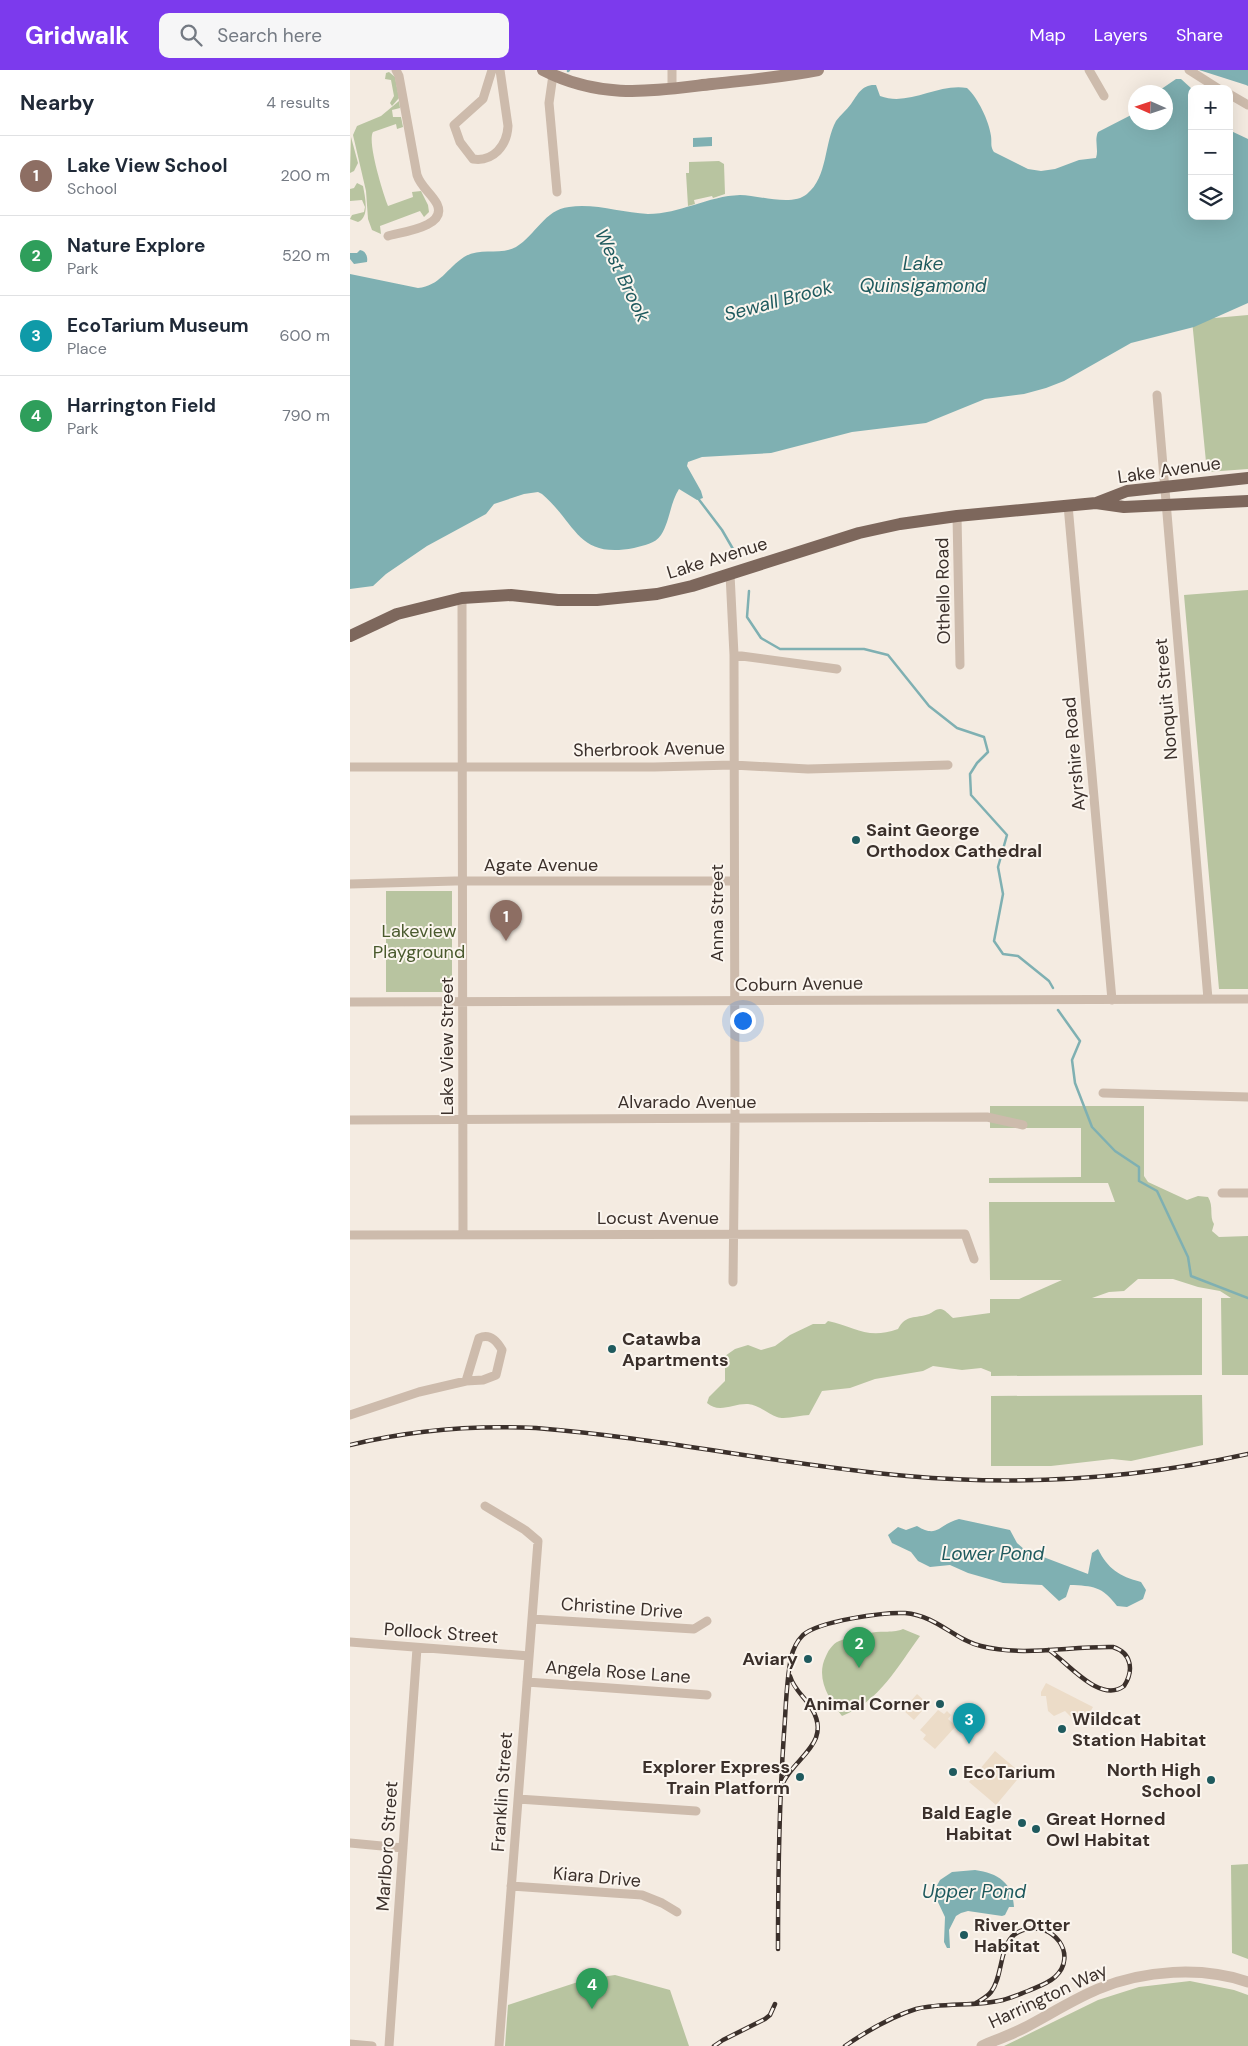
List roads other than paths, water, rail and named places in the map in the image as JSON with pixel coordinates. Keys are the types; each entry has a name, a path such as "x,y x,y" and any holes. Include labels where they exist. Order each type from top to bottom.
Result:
{"main road":[{"path":"548,73 582,86 601,90 638,92 761,79 818,70"},
{"name":"Lake Avenue","path":"1096,503 1127,490 1248,478"},
{"name":"Lake Avenue","path":"350,636 397,614 462,598 502,595 558,600 625,599 681,589 859,533 900,524 957,516 1096,503 1124,507 1248,501"}],"street":[{"path":"388,236 426,226 434,221 438,212 436,204 417,175 399,76 396,70"},
{"path":"492,70 483,99 454,125 460,142 473,159 484,160 499,150 508,130 500,70"},
{"path":"672,70 672,89"},
{"path":"1189,70 1213,85"},
{"path":"1093,72 1104,96"},
{"path":"548,73 557,192"},
{"path":"1233,96 1248,105"},
{"name":"Nonquit Street","path":"1157,395 1208,999"},
{"name":"Ayrshire Road","path":"1068,505 1112,1000"},
{"name":"Othello Road","path":"957,516 960,666"},
{"name":"Anna Street","path":"730,574 734,655 735,1118 733,1282"},
{"path":"462,598 463,766"},
{"path":"734,655 837,669"},
{"name":"Sherbrook Avenue","path":"350,767 654,767 733,765 808,768 948,765"},
{"name":"Lake View Street","path":"463,766 463,1235"},
{"name":"Agate Avenue","path":"350,884 464,881 733,881"},
{"name":"Coburn Avenue","path":"350,1002 1248,999"},
{"path":"1103,1093 1248,1097"},
{"name":"Alvarado Avenue","path":"350,1120 987,1118 1023,1125"},
{"path":"1222,1193 1248,1193"},
{"name":"Locust Avenue","path":"350,1235 966,1234 974,1259"},
{"path":"350,1415 419,1392 466,1381 483,1380 496,1375 502,1350 498,1342 490,1337 479,1338 466,1381"},
{"name":"Franklin Street","path":"485,1506 538,1541 499,2046"},
{"name":"Christine Drive","path":"532,1619 694,1629 707,1621"},
{"name":"Pollock Street","path":"350,1642 529,1656"},
{"name":"Marlboro Street","path":"389,2046 417,1648"},
{"name":"Angela Rose Lane","path":"527,1682 707,1695"},
{"path":"518,1799 696,1811"},
{"path":"350,1843 403,1848"},
{"name":"Kiara Drive","path":"511,1886 642,1895 678,1912"},
{"name":"Harrington Way","path":"982,2046 1024,2028 1085,1995 1130,1979 1165,1974 1195,1973 1229,1977 1248,1982"},
{"path":"350,2044 372,2046"}],"water":[{"path":"1199,70 1248,70 1248,86 1246,85"},
{"name":"Lake Quinsigamond","path":"1176,79 1181,79 1188,85 1188,220 1233,220 1233,132 1248,139 1248,303 1194,327 1131,343 1064,381 1046,388 1024,394 985,399 926,423 852,432 771,453 702,457 688,462 687,466 703,498 697,500 679,489 661,535 656,540 645,545 615,550 589,544 542,494 538,492 524,494 494,504 486,514 427,546 386,574 373,586 350,589 350,274 418,288 426,287 438,280 458,261 470,254 510,250 516,247 553,213 569,207 589,206 648,214 671,211 728,196 747,195 784,200 801,198 814,187 819,179 829,139 836,121 861,90 871,85 876,85 880,96 891,99 902,99 956,87 967,88 979,104 985,117 990,130 994,152 1028,169 1041,171 1055,169 1079,160 1096,158 1098,132 1128,117 1128,130 1173,130 1173,85 1167,85"},
{"path":"712,137 712,146 693,147 693,138"},
{"path":"360,250 366,254 367,262 354,264 350,259 350,253 357,253"},
{"name":"Lower Pond","path":"959,1519 1010,1530 1017,1543 1025,1550 1088,1574 1092,1553 1098,1549 1106,1562 1115,1571 1141,1582 1146,1590 1143,1599 1127,1607 1117,1606 1107,1594 1096,1588 1070,1585 1066,1597 1059,1601 1042,1585 1003,1583 968,1573 950,1565 930,1567 918,1561 911,1552 892,1543 888,1535 898,1527 906,1530 917,1526 924,1530 934,1531"},
{"name":"Upper Pond","path":"975,1870 991,1874 1003,1881 1011,1892 1014,1907 1009,1907 1005,1915 1002,1916 968,1911 956,1916 949,1930 950,1948 947,1948 944,1942 945,1917 937,1900 935,1889 940,1880 952,1872"}],"waterway":[{"path":"697,497 722,530 733,549"},
{"path":"749,591 747,617 761,638 780,649 864,649 888,655 929,706 957,728 984,737 988,752 977,763 970,774 971,795 1007,835 998,867 1003,894 994,941 1003,954 1018,956 1049,981 1053,988"},
{"path":"1058,1010 1080,1041 1072,1060 1075,1083 1092,1127 1115,1151 1139,1167 1139,1181 1157,1191 1188,1257 1191,1276 1248,1298"}],"railway":[{"path":"350,1445 419,1432 489,1427 536,1428 629,1438 861,1471 950,1479 993,1480 1035,1480 1121,1475 1206,1463 1248,1454"},
{"path":"778,1949 780,1814 786,1695 791,1658 801,1637 811,1630 837,1622 882,1614 905,1613 917,1615 936,1623 971,1643 997,1649 1030,1651 1096,1647 1113,1647 1127,1658 1130,1669 1127,1680 1124,1686 1115,1690 1105,1690 1085,1680 1049,1650"},
{"path":"783,1783 810,1749 818,1731 817,1721 812,1709 794,1685 790,1676"},
{"path":"845,2046 879,2025 916,2009 927,2007 971,2004 1003,2000 1045,1983 1055,1977 1062,1968 1063,1950 1059,1942 1053,1935 1044,1930 1034,1928 1015,1934 1005,1948 998,1976 991,1992 976,2003"},
{"path":"714,2046 765,2019 770,2015 775,2004"}],"place":[{"name":"Saint George Orthodox Cathedral","path":"856,840"},
{"name":"Lake View School","path":"506,941"},
{"name":"Catawba Apartments","path":"612,1349"},
{"name":"Aviary","path":"808,1659"},
{"name":"Nature Explore","path":"859,1668"},
{"name":"Animal Corner","path":"940,1704"},
{"name":"Wildcat Station Habitat","path":"1062,1729"},
{"name":"EcoTarium Museum","path":"969,1744"},
{"name":"EcoTarium","path":"953,1772"},
{"name":"Explorer Express Train Platform","path":"800,1777"},
{"name":"North High School","path":"1211,1780"},
{"name":"Bald Eagle Habitat","path":"1022,1823"},
{"name":"Great Horned Owl Habitat","path":"1036,1829"},
{"name":"River Otter Habitat","path":"964,1935"},
{"name":"Harrington Field","path":"592,2009"}],"water label":[{"name":"West Brook","path":"623,275"},
{"name":"Sewall Brook","path":"778,300"}],"park label":[{"name":"Lakeview Playground","path":"419,941"}]}
